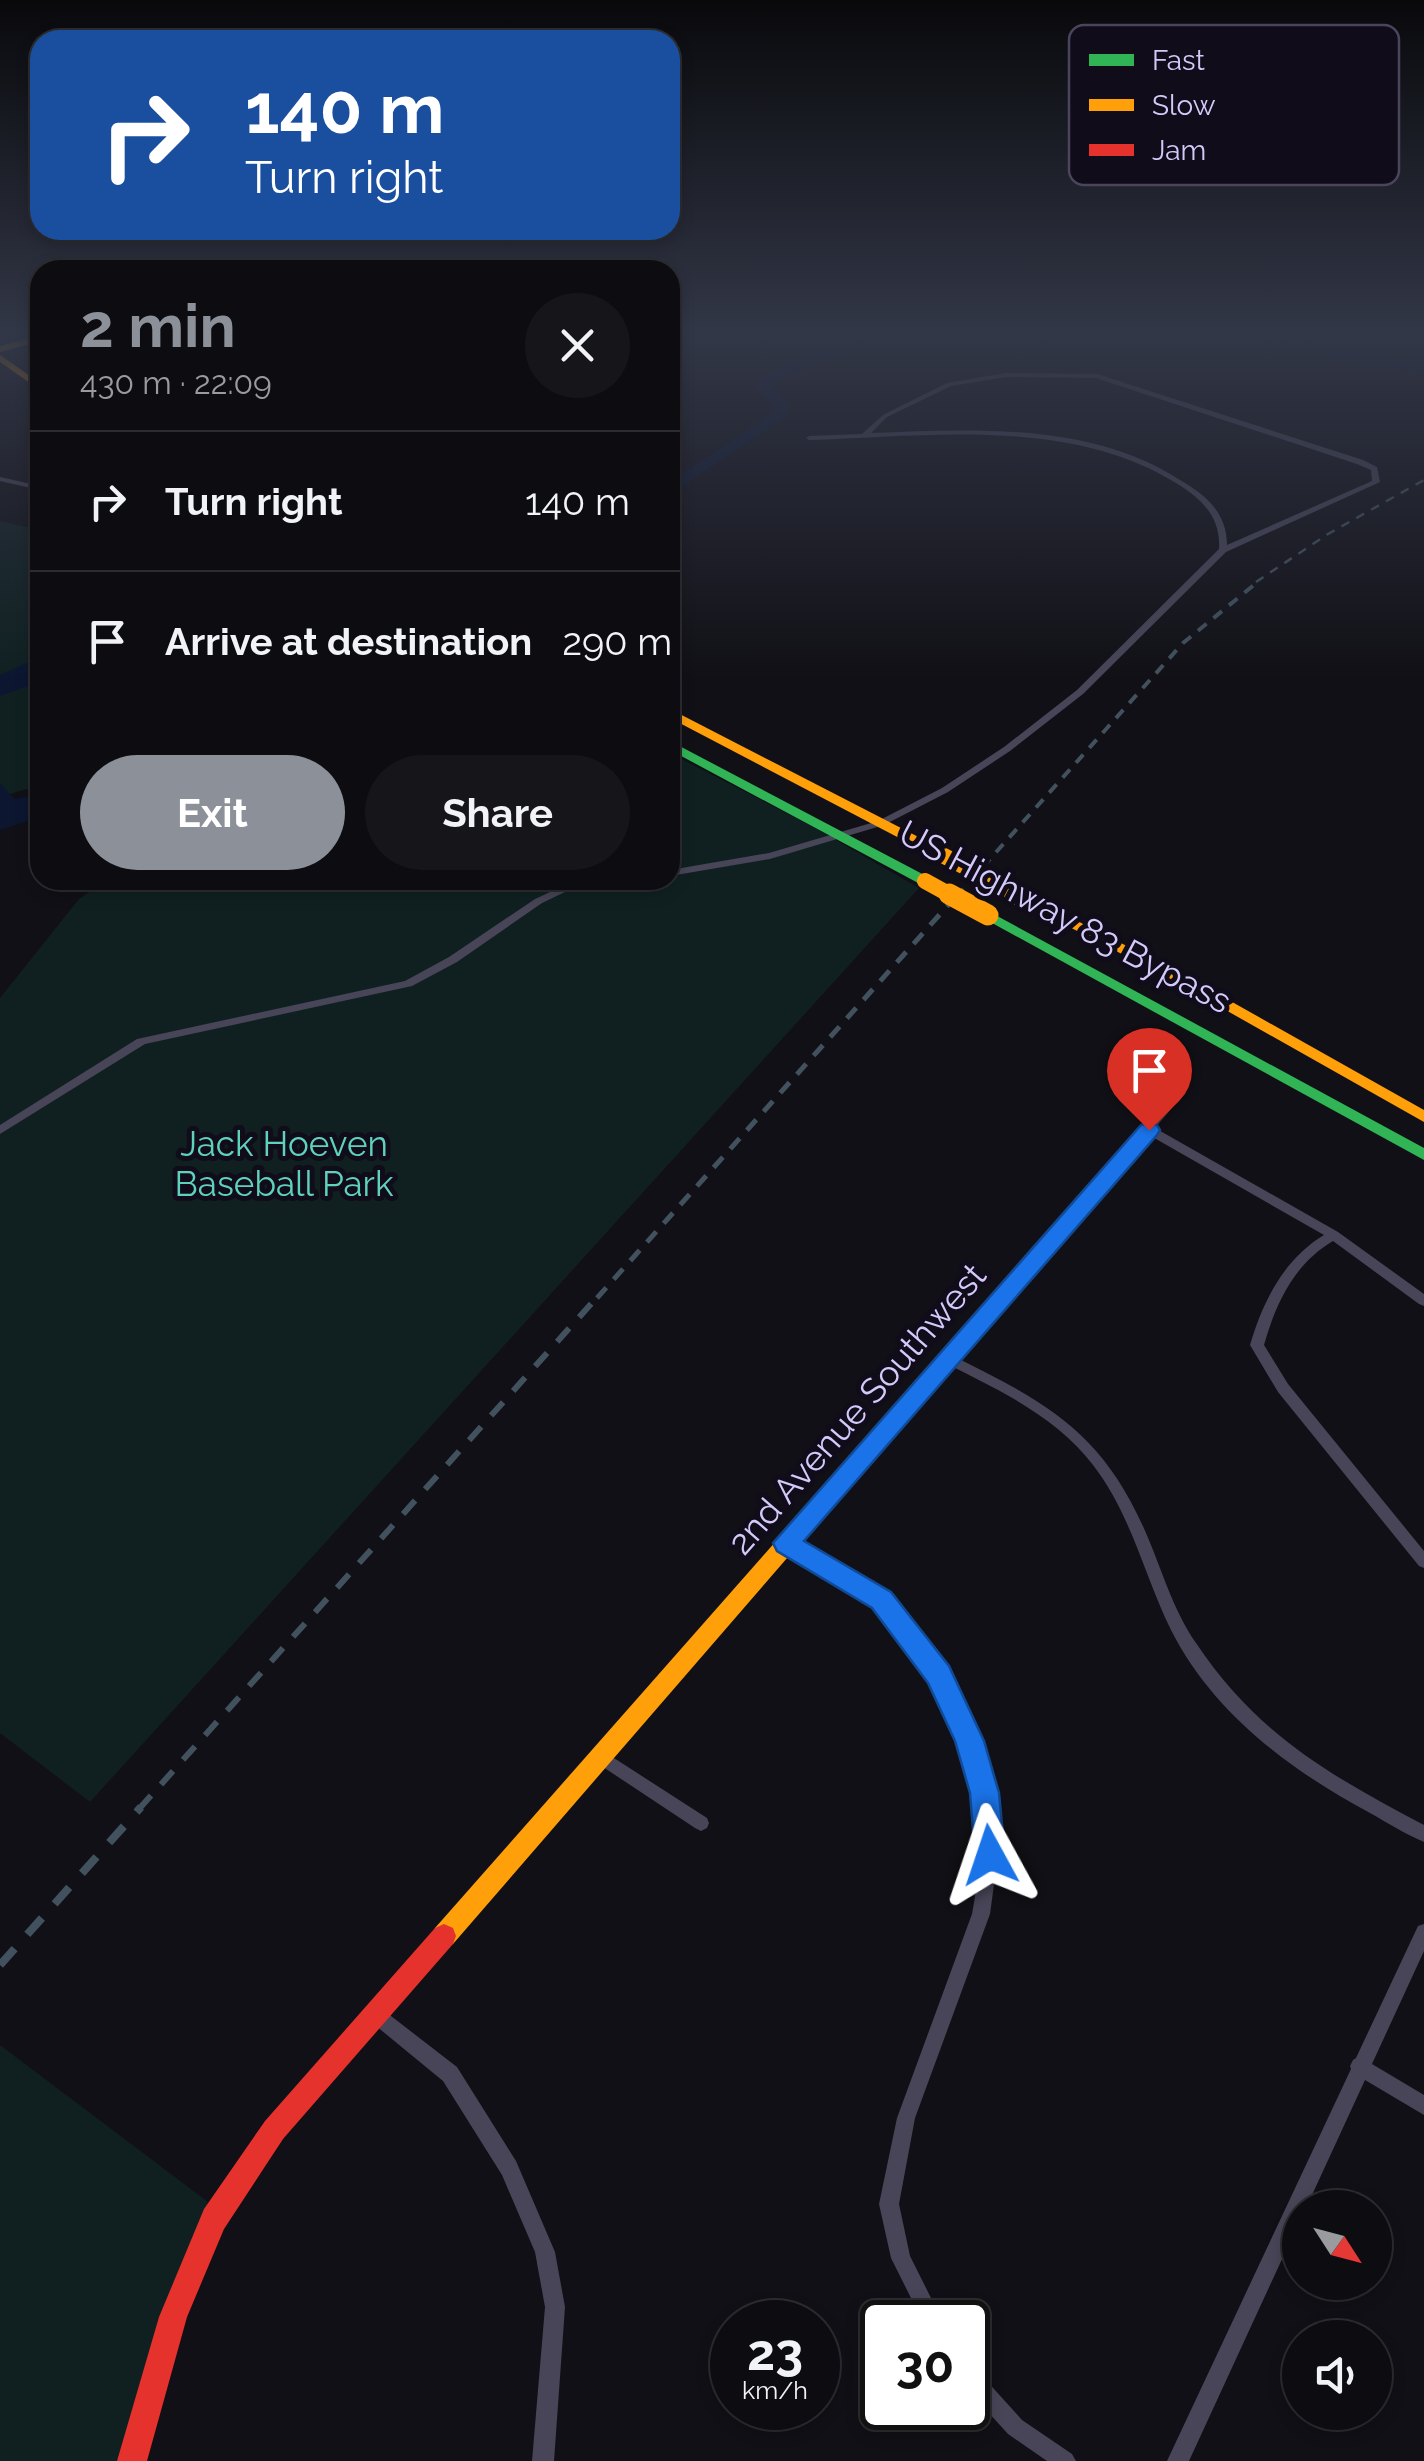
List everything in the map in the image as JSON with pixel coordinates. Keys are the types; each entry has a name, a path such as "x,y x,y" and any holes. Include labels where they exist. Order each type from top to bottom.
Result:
{"main road":[{"name":"US Highway 83 Bypass","path":"680,718 1181,979 1424,1117"},
{"name":"US Highway 83 Bypass","path":"680,750 988,914 1424,1154"},
{"name":"2nd Avenue Southwest","path":"132,2461 172,2318 214,2219 274,2130 948,1359"}],"street":[{"path":"1104,450 1160,470 1206,501 1220,521 1223,550"},
{"path":"680,871 770,856 881,822 976,772 1080,692 1223,550 1376,482 1374,468 1324,450"},
{"path":"0,479 30,486"},
{"path":"0,1130 140,1041 408,984 434,972 560,890"},
{"name":"2nd Avenue Southwest","path":"948,1359 1166,1108"},
{"path":"1149,1130 1334,1235 1424,1301"},
{"path":"1334,1235 1308,1247 1266,1311 1257,1345 1282,1388 1424,1562"},
{"path":"948,1359 1050,1416 1111,1478 1143,1540 1175,1624 1222,1691 1274,1744 1345,1792 1424,1834"},
{"path":"786,1543 882,1600 914,1638 939,1675 969,1741 984,1793 990,1855 981,1914 906,2118 889,2204 900,2258 922,2300"},
{"path":"600,1756 701,1824"},
{"path":"1178,2461 1358,2066 1424,1932"},
{"path":"376,2014 450,2074 509,2168 545,2252 555,2307 542,2461"},
{"path":"1358,2066 1424,2106"},
{"path":"990,2400 1015,2427 1065,2461"}],"green space":[{"path":"0,521 30,528 30,788 0,797"},
{"name":"Jack Hoeven Baseball Park","path":"680,758 817,829 919,888 90,1802 0,1733 0,998 79,899 91,890 680,890"},
{"path":"0,2045 208,2202 120,2461 0,2461"}],"water":[{"path":"30,662 30,686 0,696 0,675"},
{"path":"0,783 14,799 30,796 30,820 0,830"}],"waterway":[{"path":"680,482 728,450"}],"railway":[{"path":"1256,582 1328,534 1424,480"},
{"path":"956,897 1183,643 1260,580"},
{"path":"597,1298 958,894"},
{"path":"139,1809 599,1295"},
{"path":"0,1965 141,1807"}],"traffic: fast":[{"path":"680,750 925,881"},
{"path":"988,915 1424,1155"}],"traffic: slow":[{"path":"680,718 929,848"},
{"path":"929,848 1028,900"},
{"path":"925,881 988,915"},
{"path":"1028,900 1181,979 1424,1117"},
{"path":"444,1936 948,1359"}],"traffic: jam":[{"path":"132,2461 173,2317 214,2219 274,2130 444,1936"}],"route":[{"path":"990,1855 984,1793 969,1741 939,1675 882,1600 786,1543 1149,1130"}]}
